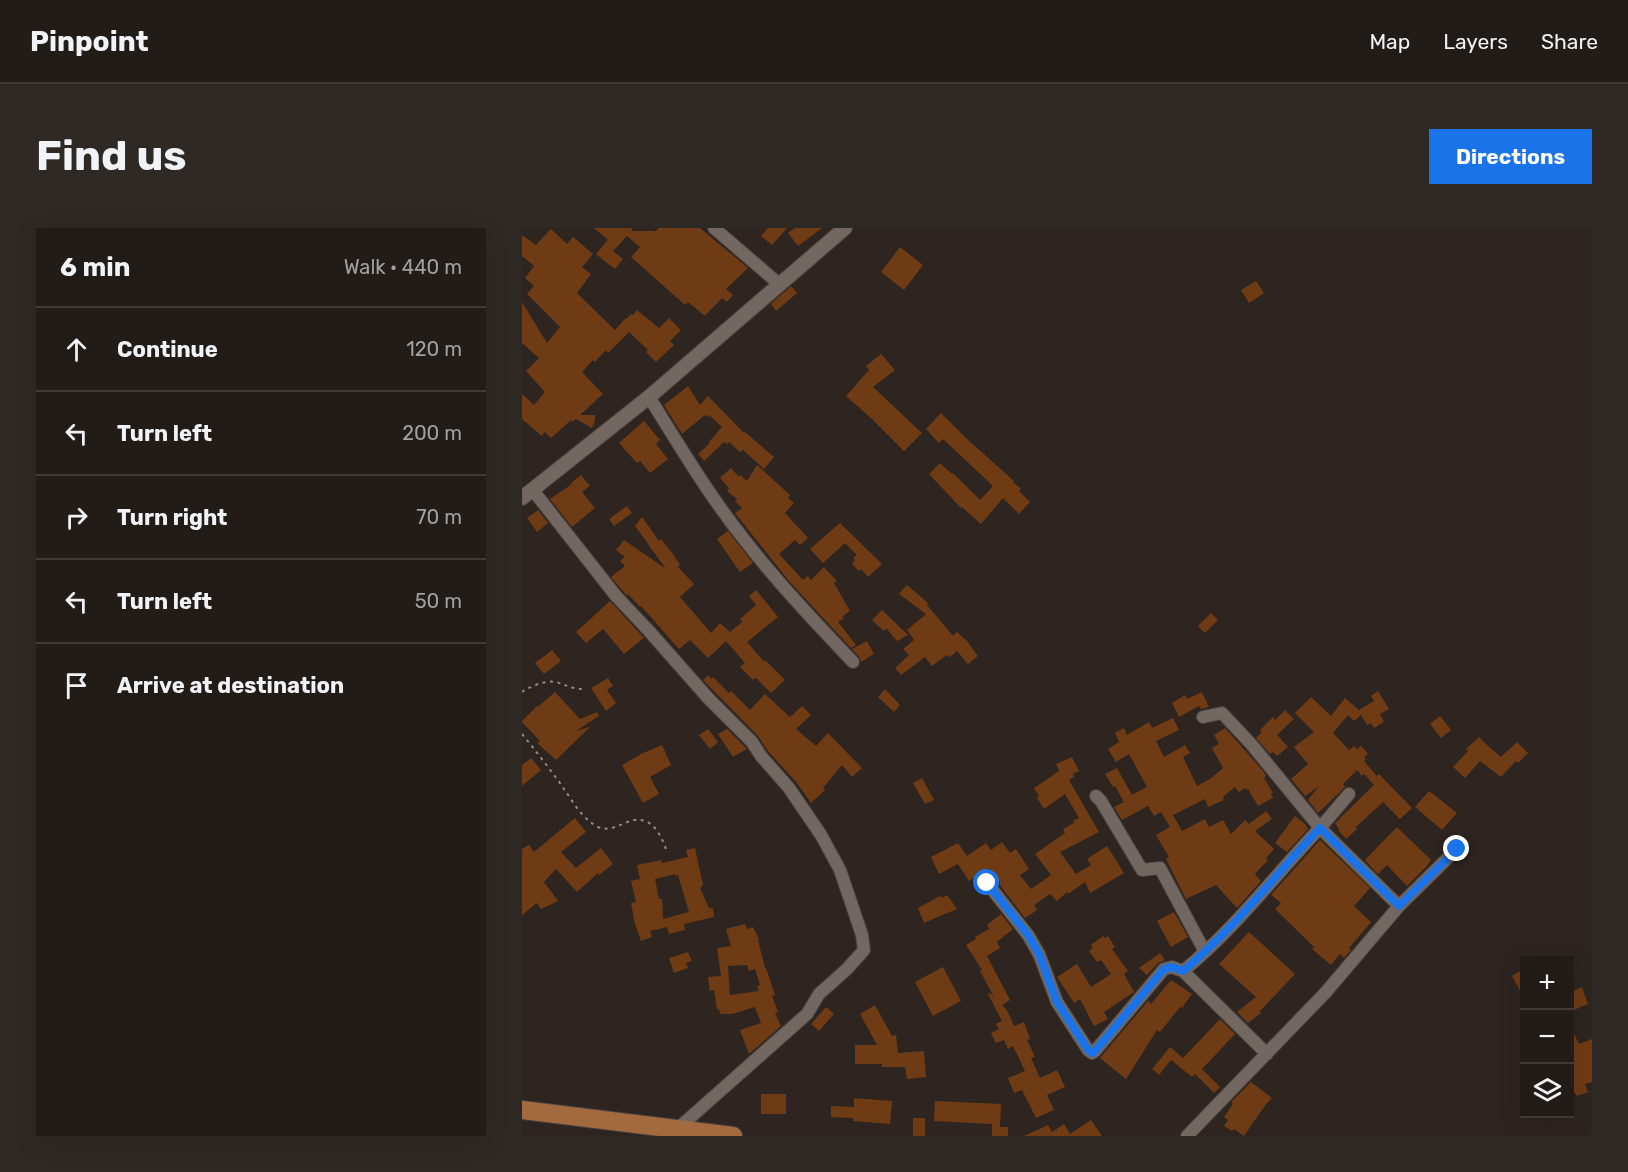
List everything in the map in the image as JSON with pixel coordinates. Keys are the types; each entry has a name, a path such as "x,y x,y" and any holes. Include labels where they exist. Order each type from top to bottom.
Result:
{"main road":[{"path":"522,1110 673,1132 733,1136"}],"street":[{"path":"714,228 779,284"},
{"path":"673,1132 807,1014 819,994 864,950 862,935 840,870 821,835 789,788 760,756 752,742 708,698 527,494 649,397 845,228"},
{"path":"649,397 695,472 741,537 789,594 853,662"},
{"path":"1203,717 1222,712 1320,828 1399,906"},
{"path":"1183,971 1242,916 1349,794"},
{"path":"1096,795 1142,870 1160,867 1204,952"},
{"path":"1187,1136 1326,992 1399,906 1457,849"},
{"path":"987,883 1028,935 1039,954 1057,1002 1092,1053 1164,969 1172,967 1183,971 1267,1054"}],"path":[{"path":"522,692 538,684 554,682 573,689 585,689"},
{"path":"522,734 564,788 577,809 597,827 604,829 617,827 627,822 646,821 658,832 667,852"}],"building":[{"path":"594,228 633,228 631,231 655,232 659,228 700,228 748,268 726,289 733,295 727,302 722,298 705,316 688,302 685,305 631,257 640,247 627,236 613,251 623,259 615,269 603,260 596,254 608,240"},
{"path":"768,228 787,228 772,245 761,236"},
{"path":"795,228 822,228 798,246 788,233"},
{"path":"551,229 567,244 573,237 593,254 582,267 591,274 577,293 615,330 637,310 659,328 669,318 681,330 670,341 674,345 656,362 646,352 648,350 629,332 608,353 606,350 595,362 593,360 582,372 603,394 580,415 595,415 592,428 576,419 572,422 571,420 551,438 545,432 542,436 522,419 522,394 534,405 545,392 526,371 539,358 522,343 522,302 547,343 560,327 527,294 534,286 525,278 534,266 522,256 522,235 536,245"},
{"path":"900,247 923,265 904,290 881,272"},
{"path":"1256,281 1264,293 1249,303 1241,290"},
{"path":"791,286 797,293 776,311 771,304"},
{"path":"881,354 895,370 873,387 922,433 904,451 846,396 869,370 866,366"},
{"path":"688,386 700,405 708,396 744,433 774,457 764,469 743,450 740,452 729,442 727,444 724,442 704,461 698,454 722,427 709,415 708,417 705,415 682,434 664,405"},
{"path":"941,413 1021,489 1019,491 1030,502 1019,514 1003,498 981,524 961,508 929,474 940,463 980,500 993,486 943,439 939,443 926,429"},
{"path":"644,421 660,440 656,444 668,459 650,473 640,461 637,463 619,443"},
{"path":"757,465 790,495 788,498 794,503 785,513 808,538 800,545 795,540 779,554 803,580 808,576 811,580 824,567 837,581 834,583 850,611 838,622 856,645 851,648 789,581 735,513 742,508 735,501 737,499 727,491 729,488 720,478 731,468 739,477 740,475 747,481"},
{"path":"581,475 590,486 582,492 595,508 572,527 550,499"},
{"path":"627,506 632,513 614,526 609,519"},
{"path":"538,510 548,523 537,532 527,518"},
{"path":"642,517 659,541 661,539 673,554 680,565 678,567 694,584 680,597 711,633 720,623 730,632 742,622 740,619 756,605 749,596 756,590 778,617 747,642 764,662 765,660 785,680 771,693 756,678 753,680 740,667 745,663 726,641 708,658 690,640 679,649 641,606 628,594 627,596 611,577 625,566 620,561 625,557 616,550 624,540 666,569 635,526"},
{"path":"840,523 882,564 868,577 852,564 855,560 853,558 857,555 845,543 823,563 810,549"},
{"path":"728,531 753,563 740,572 717,539"},
{"path":"907,585 928,603 927,605 953,636 957,632 978,656 968,664 957,651 932,666 925,657 901,675 895,668 909,655 903,649 914,640 907,630 926,614 899,594"},
{"path":"610,601 644,638 624,654 603,629 586,643 576,632"},
{"path":"882,610 908,635 897,641 886,628 884,631 872,620"},
{"path":"1211,613 1218,620 1205,633 1198,626"},
{"path":"867,641 874,654 861,662 852,649"},
{"path":"552,650 561,661 544,674 535,663"},
{"path":"708,675 729,693 731,691 750,710 765,694 790,717 802,706 811,715 796,729 816,746 828,733 862,768 852,777 842,765 823,788 825,790 811,803 758,736 703,680"},
{"path":"608,678 613,686 607,690 616,703 606,711 591,688"},
{"path":"885,689 900,705 894,712 878,697"},
{"path":"1378,691 1389,709 1380,714 1384,722 1374,728 1371,723 1367,725 1361,715 1354,721 1348,715 1333,733 1349,750 1354,746 1357,749 1361,746 1368,754 1364,757 1366,759 1364,761 1412,808 1400,819 1383,802 1346,839 1335,823 1374,785 1357,770 1343,784 1345,787 1318,813 1308,800 1318,787 1305,796 1291,779 1308,764 1294,747 1314,732 1295,713 1311,697 1331,716 1345,698 1359,710 1374,701 1371,696"},
{"path":"555,692 580,719 597,712 599,716 576,731 590,727 556,760 537,743 540,741 522,722"},
{"path":"1202,692 1209,707 1201,709 1199,706 1179,717 1172,703 1185,695 1187,699"},
{"path":"1285,710 1294,719 1277,735 1288,747 1277,756 1273,752 1270,754 1256,738 1262,732 1260,730 1273,717 1275,720"},
{"path":"1440,716 1451,730 1441,738 1430,724"},
{"path":"1173,718 1179,730 1156,741 1164,757 1185,745 1190,753 1183,757 1197,786 1223,768 1212,748 1219,744 1214,735 1225,728 1264,772 1266,776 1264,778 1273,793 1271,794 1273,798 1258,806 1248,789 1245,788 1239,792 1235,787 1223,797 1224,800 1208,807 1205,799 1173,815 1182,831 1205,819 1209,827 1223,820 1231,834 1245,820 1249,824 1266,811 1272,819 1255,831 1274,849 1266,858 1268,860 1255,874 1261,881 1237,908 1216,885 1186,899 1166,859 1169,857 1156,835 1170,827 1161,812 1154,816 1148,806 1122,820 1114,807 1124,802 1105,774 1117,768 1132,795 1147,787 1129,754 1116,762 1108,749 1119,742 1115,733 1124,728 1127,735 1149,722 1152,728"},
{"path":"708,729 718,742 710,749 699,735"},
{"path":"727,729 747,749 733,757 718,734"},
{"path":"1479,737 1501,757 1517,742 1528,753 1518,763 1516,761 1501,777 1480,761 1465,778 1453,767 1468,751 1466,749"},
{"path":"662,745 671,765 650,777 659,794 643,803 622,765"},
{"path":"1072,757 1079,771 1069,780 1099,832 1060,852 1076,874 1091,865 1087,859 1107,846 1124,873 1090,893 1085,882 1068,894 1067,892 1057,901 1050,894 1034,905 1037,910 1025,918 989,868 969,881 958,864 939,874 931,857 958,843 967,856 986,843 991,850 1002,842 1010,853 1016,849 1029,869 1020,875 1031,889 1051,875 1035,854 1065,833 1063,829 1079,818 1065,794 1044,809 1034,788 1059,771 1056,764"},
{"path":"531,758 541,770 522,786 522,765"},
{"path":"922,778 934,800 925,804 913,783"},
{"path":"1429,791 1457,813 1442,830 1415,807"},
{"path":"1295,816 1308,829 1287,852 1275,843"},
{"path":"575,818 586,832 561,852 576,868 601,848 613,864 599,875 598,873 577,892 556,869 544,882 558,901 541,909 537,903 522,915 522,849 529,845 534,852"},
{"path":"1397,827 1431,860 1407,886 1387,865 1378,874 1365,860"},
{"path":"1320,840 1370,888 1354,906 1371,922 1349,948 1351,950 1344,958 1340,954 1331,965 1312,949 1314,947 1275,909 1281,903 1271,895"},
{"path":"695,848 703,885 700,888 709,908 713,908 714,917 684,924 685,930 669,934 667,927 650,931 652,937 641,941 631,903 636,902 631,881 640,879 637,865 661,860 662,863 688,857 686,850","holes":["675,874 678,875 689,912 663,919 662,899 659,899 655,879"]},
{"path":"947,895 957,909 924,923 918,908 940,896 942,898"},
{"path":"1174,912 1188,937 1171,947 1157,921"},
{"path":"1001,914 1013,929 997,942 1000,948 987,956 1010,1000 1002,1005 1007,1010 1014,1026 1024,1022 1030,1039 1027,1040 1035,1057 1031,1058 1040,1078 1057,1070 1065,1087 1047,1095 1054,1110 1036,1118 1022,1090 1014,1093 1008,1078 1025,1071 1013,1046 1008,1049 1004,1040 996,1043 991,1033 999,1029 996,1024 1002,1021 988,994 994,997 980,971 982,970 966,945 989,929 987,925"},
{"path":"745,924 747,929 753,927 759,939 765,968 775,995 772,996 778,1012 775,1013 781,1026 749,1054 740,1030 761,1023 755,1007 732,1014 720,1014 714,990 710,991 708,977 721,976 717,948 731,946 726,929","holes":["747,965 749,971 755,969 760,985 757,986 759,991 730,995 728,966"]},
{"path":"1249,932 1295,974 1260,1011 1261,1013 1248,1023 1237,1012 1256,997 1219,964"},
{"path":"1103,936 1105,938 1108,936 1115,947 1112,949 1128,971 1124,974 1134,992 1104,1012 1108,1019 1094,1026 1080,999 1074,1003 1057,977 1077,964 1091,987 1111,974 1101,960 1097,962 1089,951 1093,948 1091,945"},
{"path":"688,952 692,961 686,963 688,968 674,973 669,958"},
{"path":"1160,953 1165,960 1158,963 1147,975 1139,968"},
{"path":"943,967 961,1001 933,1016 915,982"},
{"path":"1520,971 1520,991 1512,976"},
{"path":"1171,980 1192,994 1160,1032 1157,1030 1126,1079 1100,1058 1148,1001 1151,1004"},
{"path":"1582,987 1588,1004 1574,1010 1574,991"},
{"path":"875,1005 892,1036 896,1035 898,1053 924,1051 926,1077 907,1079 905,1067 855,1064 855,1045 877,1045 860,1014"},
{"path":"826,1007 834,1014 819,1031 811,1024"},
{"path":"1220,1019 1235,1034 1202,1069 1220,1087 1214,1093 1195,1074 1192,1077 1171,1060 1159,1075 1152,1069 1170,1047 1183,1058"},
{"path":"1574,1034 1579,1044 1592,1039 1592,1082 1585,1084 1588,1092 1577,1096 1575,1093"},
{"path":"1251,1082 1272,1098 1244,1136 1224,1126 1228,1120 1224,1117 1233,1104 1231,1102"},
{"path":"761,1094 786,1094 786,1114 761,1114"},
{"path":"854,1098 892,1101 890,1124 831,1117 831,1106 854,1107"},
{"path":"935,1101 1001,1104 1000,1127 1008,1127 1008,1136 992,1136 992,1124 934,1121"},
{"path":"913,1118 925,1118 925,1136 913,1136"},
{"path":"1091,1120 1102,1136 1024,1136 1048,1125 1052,1132 1064,1124 1070,1134"}],"route":[{"path":"987,883 1028,935 1039,954 1057,1002 1092,1053 1164,969 1172,967 1183,971 1214,944 1320,828 1399,906 1457,849"}]}
